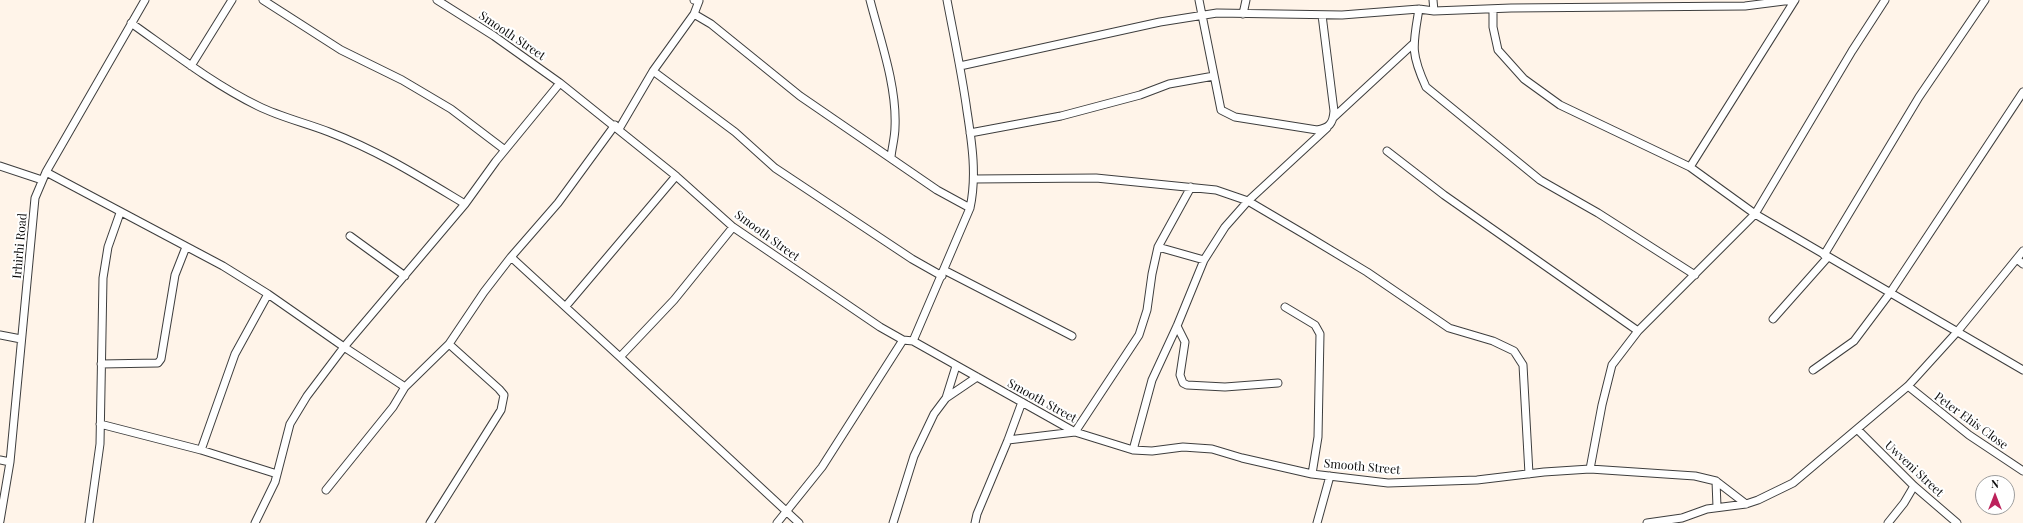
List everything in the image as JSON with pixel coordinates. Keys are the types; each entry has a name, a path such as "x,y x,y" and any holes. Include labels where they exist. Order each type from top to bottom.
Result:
{"street":[{"name":"Irhirhi Road","path":"0,521 10,462 17,398 21,339 23,332 35,198 46,172 145,0"},
{"path":"191,66 232,0"},
{"path":"263,0 341,50 402,80 451,109 505,150"},
{"name":"Smooth Street","path":"437,0 494,36 560,83 617,127 676,176 733,227 880,327 903,340 913,341 1075,432 1133,450 1152,451 1183,447 1212,449 1242,458 1312,474 1388,483 1477,480 1590,469 1695,476 1716,481 1746,504"},
{"path":"326,490 393,407 405,387 449,344 484,292 511,257 558,203 617,127 653,72 694,14 697,0"},
{"path":"870,0 888,65 895,126 891,157"},
{"path":"913,341 970,208 974,188 970,133 960,66 947,0"},
{"path":"1199,0 1221,110 1234,117 1317,130 1327,128"},
{"path":"1243,14 1246,0"},
{"path":"1433,0 1434,11"},
{"path":"1506,0 1506,8"},
{"path":"960,66 1160,22 1217,13 1322,15 1419,8 1434,11 1652,4 1745,6 1794,0"},
{"path":"1690,166 1794,0"},
{"path":"1590,469 1602,405 1612,365 1638,331 1755,214 1852,51 1885,0"},
{"path":"1773,319 1826,256 1919,97 1985,0"},
{"path":"1419,8 1413,44 1416,65 1426,87 1540,180 1598,213 1695,275"},
{"path":"1493,8 1493,27 1498,50 1524,79 1560,105 1690,166 1755,214 2023,370"},
{"path":"694,14 711,24 800,96 937,190 970,208"},
{"path":"1322,15 1334,118"},
{"path":"131,24 191,66 240,97 260,107 330,132 391,159 465,204"},
{"path":"1133,450 1152,380 1177,326 1204,260 1225,227 1248,201 1327,128 1334,118 1413,44"},
{"path":"653,72 735,132 775,168 912,259 1072,336"},
{"path":"970,133 1061,116 1140,95 1169,84 1214,76"},
{"path":"255,523 275,482 290,424 307,396 344,347 406,276 465,204 505,150 560,83"},
{"path":"1813,370 1854,341 1890,293 2023,92"},
{"path":"1387,151 1444,195 1638,331"},
{"path":"0,166 42,180"},
{"path":"46,172 120,213 223,266 268,294 405,387"},
{"path":"566,306 676,176"},
{"path":"974,179 1096,178 1216,190 1248,201 1367,272 1450,328 1493,341 1514,351 1523,365 1529,474"},
{"path":"1008,440 1075,432 1139,335 1147,310 1152,274 1158,247 1191,187"},
{"path":"90,523 100,444 103,278 108,247 120,213"},
{"path":"620,357 674,300 733,227"},
{"path":"350,236 406,276"},
{"path":"101,364 158,363 161,359 175,275 186,247"},
{"path":"1158,247 1204,260"},
{"path":"1647,523 1682,520 1717,507 1746,504 1758,500 1793,483 1908,386 1957,332 2023,251"},
{"path":"511,257 566,306 799,523"},
{"path":"2017,259 2023,264"},
{"path":"201,450 235,354 268,294"},
{"path":"1285,307 1315,324 1320,334 1318,437 1312,474"},
{"path":"1177,326 1185,342 1180,375 1183,383 1187,385 1225,387 1278,383"},
{"path":"0,335 21,339"},
{"path":"777,523 822,467 903,340"},
{"path":"430,523 501,410 504,402 504,395 499,389 449,344"},
{"path":"946,398 956,366"},
{"path":"893,523 914,456 934,414 946,398 977,377"},
{"name":"Peter Ehis Close","path":"1908,386 1969,435 2023,471"},
{"path":"975,523 977,514 1022,402"},
{"path":"100,424 201,450 277,474"},
{"name":"Uwveni Street","path":"1857,429 1914,486 1958,523"},
{"path":"0,460 10,462"},
{"path":"1318,523 1330,476"},
{"path":"1716,481 1717,507"},
{"path":"1888,523 1904,503 1914,486"}]}
